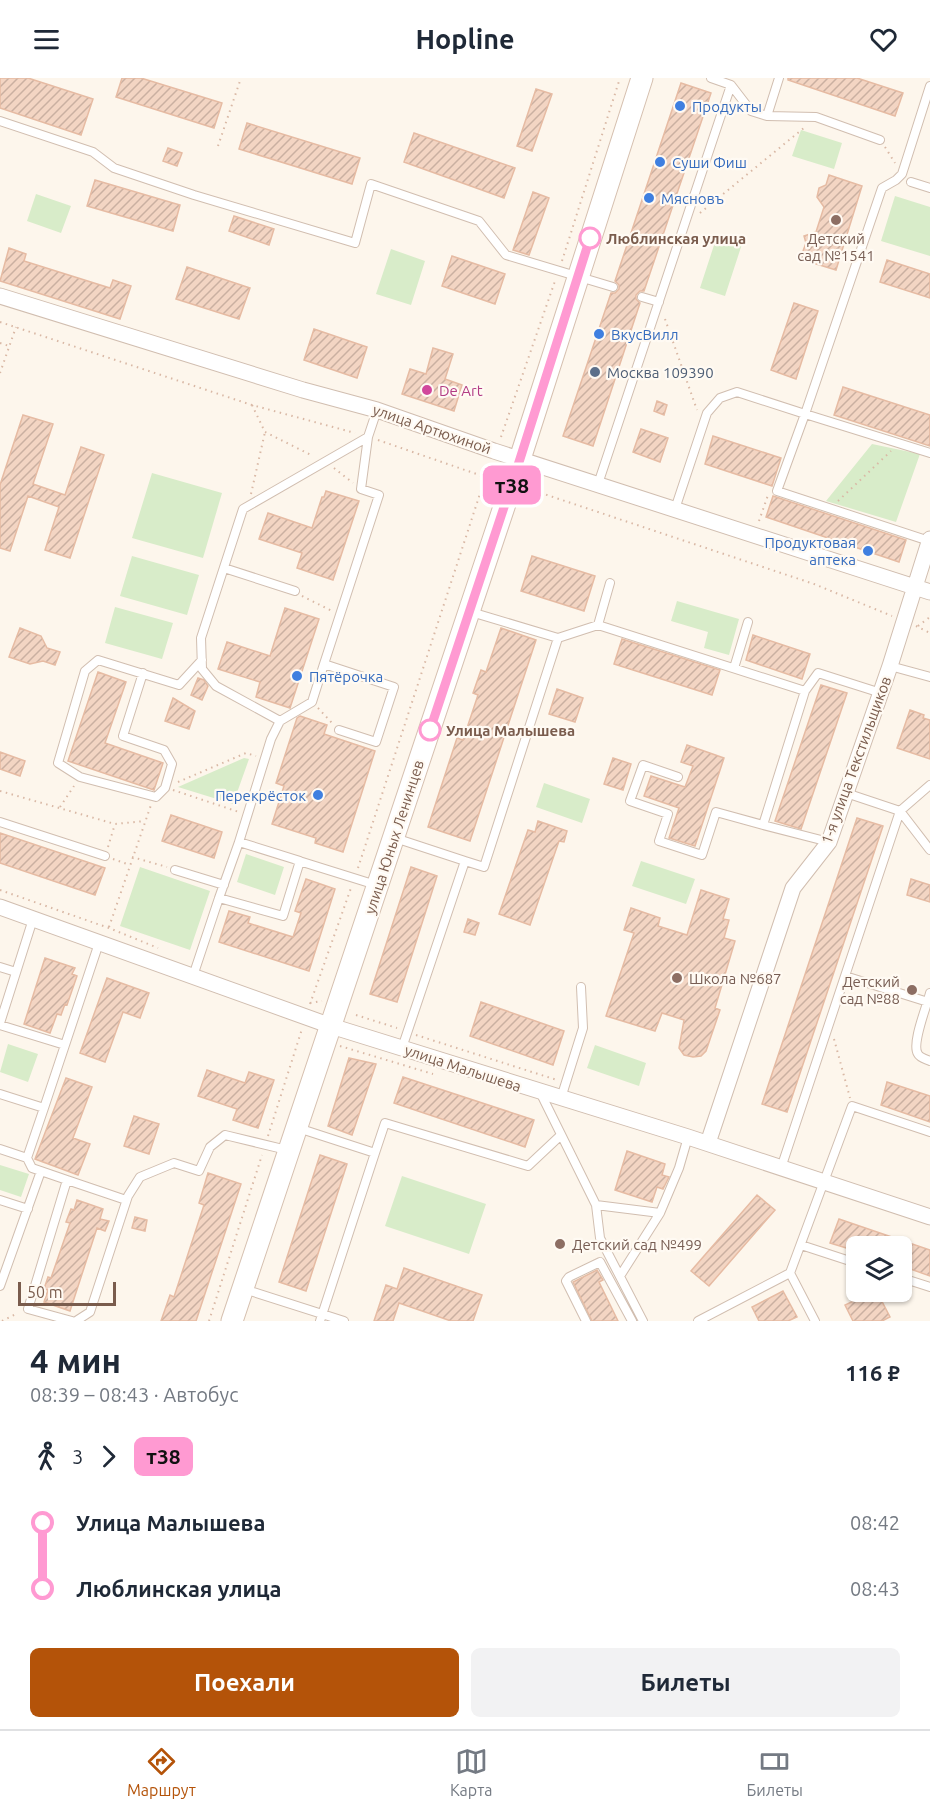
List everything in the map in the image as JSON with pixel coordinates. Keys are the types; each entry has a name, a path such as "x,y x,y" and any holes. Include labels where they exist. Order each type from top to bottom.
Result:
{"main road":[{"name":"улица Юных Ленинцев","path":"232,1321 512,484 568,273 642,78"}],"street":[{"name":"улица Артюхиной","path":"0,296 303,390 377,410 520,459 930,592"},
{"name":"1-я улица Текстильщиков","path":"708,1143 793,888 829,842 881,693 930,540"},
{"name":"улица Малышева","path":"0,907 193,976 328,1034 402,1048 708,1143 930,1216"}],"lane":[{"path":"711,78 731,85 751,111 767,116 816,117 880,140"},
{"path":"767,116 779,78"},
{"path":"598,484 731,85"},
{"path":"930,86 902,174 882,188 777,491 930,540"},
{"path":"0,121 93,152 114,168 194,195 355,243 371,184 479,220 506,255 613,287"},
{"path":"911,182 930,188"},
{"path":"642,297 659,302"},
{"path":"675,509 707,413 720,398 738,392 930,453"},
{"path":"193,976 239,842 271,739 280,721 312,702 379,495 361,489 368,437 377,410"},
{"path":"280,721 216,686 202,669 201,638 243,509 368,437"},
{"path":"224,568 295,591"},
{"path":"598,625 610,583"},
{"path":"470,611 558,638 598,625 805,691"},
{"path":"734,668 748,622"},
{"path":"394,838 484,867 558,638"},
{"path":"143,673 123,736 164,750 172,764 165,788 156,797 80,777 58,763 85,671 98,660 143,673 179,684 202,660"},
{"path":"324,664 394,687 376,742 339,730"},
{"path":"890,666 930,677"},
{"path":"763,825 805,691 818,673 881,693"},
{"path":"678,777 643,765 630,801 668,814 659,841 702,855 716,812 829,842"},
{"path":"781,1168 900,811 930,785"},
{"path":"846,793 900,811 930,850"},
{"path":"0,822 105,856"},
{"path":"239,842 378,886"},
{"path":"219,898 283,916 300,861 296,860"},
{"path":"402,1048 465,861"},
{"path":"175,870 224,885"},
{"path":"33,919 0,1024 65,1045"},
{"path":"27,1158 101,943"},
{"path":"0,967 16,972"},
{"path":"845,976 927,1002"},
{"path":"561,1098 583,1028 581,987"},
{"path":"930,993 916,1044 917,1054 923,1059 930,1060"},
{"path":"540,1092 596,1205 600,1238 643,1321"},
{"path":"0,1094 44,1108"},
{"path":"698,1321 790,1273 852,1106 930,1132"},
{"path":"321,1317 385,1122 528,1167 561,1135"},
{"path":"297,1128 375,1153"},
{"path":"67,1180 28,1309 74,1321 90,1312 126,1200 140,1177 174,1163 199,1171 210,1147 225,1135 289,1150"},
{"path":"620,1276 660,1213 680,1168 688,1137"},
{"path":"0,1149 27,1158 32,1168 126,1200"},
{"path":"0,1286 42,1171"},
{"path":"0,1200 28,1209"},
{"path":"596,1205 660,1213"},
{"path":"801,1245 846,1260"},
{"path":"586,1321 566,1281 569,1276 600,1262 632,1321"},
{"path":"790,1273 815,1321"},
{"path":"912,1281 930,1287"},
{"path":"243,1288 321,1317 344,1321"}],"path":[{"path":"218,146 241,78"},
{"path":"501,437 568,273 620,78"},
{"path":"684,226 816,117"},
{"path":"659,302 703,425"},
{"path":"0,322 252,405 368,437 804,580 930,633"},
{"path":"0,373 16,327"},
{"path":"0,344 9,346"},
{"path":"248,506 265,432 252,405"},
{"path":"830,508 899,443"},
{"path":"758,525 769,492 777,491"},
{"path":"295,591 340,615"},
{"path":"312,702 339,730"},
{"path":"165,788 246,753 265,759"},
{"path":"59,808 80,777"},
{"path":"165,788 248,814"},
{"path":"0,791 115,824 145,821"},
{"path":"101,943 109,928 154,796"},
{"path":"115,824 105,856 129,865"},
{"path":"132,857 175,870"},
{"path":"0,890 164,950"},
{"path":"300,1000 311,1003 340,998"},
{"path":"830,1022 852,1106"},
{"path":"300,1036 328,1034 435,1074"},
{"path":"2,1321 28,1309"}],"green space":[{"path":"801,130 842,143 834,169 792,156"},
{"path":"36,194 71,206 61,233 27,221"},
{"path":"895,196 930,207 930,256 881,241"},
{"path":"717,236 742,244 725,296 700,288"},
{"path":"391,249 425,261 411,305 376,294"},
{"path":"872,444 920,454 896,522 826,501"},
{"path":"152,473 222,493 203,558 132,538"},
{"path":"132,556 199,575 187,615 120,596"},
{"path":"677,601 739,619 729,655 704,648 708,632 671,621"},
{"path":"115,607 173,623 162,659 105,643"},
{"path":"244,758 249,759 233,804 178,787"},
{"path":"544,783 590,799 582,823 536,807"},
{"path":"246,854 284,867 275,895 237,882"},
{"path":"641,861 695,879 686,904 632,886"},
{"path":"140,867 210,891 190,950 120,926"},
{"path":"8,1044 38,1054 28,1082 0,1072"},
{"path":"595,1045 646,1063 639,1086 587,1068"},
{"path":"0,1165 29,1174 21,1197 0,1190"},
{"path":"402,1176 486,1204 469,1254 385,1226"}],"building":[{"path":"0,78 28,78 93,99 81,135 0,108"},
{"path":"122,78 141,78 222,103 214,128 116,97"},
{"path":"788,78 857,78 903,93 895,116 788,80"},
{"path":"681,83 711,93 644,291 636,295 640,303 593,446 563,436 611,293 619,289 615,281"},
{"path":"536,89 552,94 532,151 517,146"},
{"path":"247,123 360,158 352,184 239,149"},
{"path":"414,133 515,168 504,198 404,162"},
{"path":"168,148 182,153 177,166 163,161"},
{"name":"Детский сад №1541","path":"829,175 862,186 836,270 800,259 806,243 804,236 816,232 824,207 817,197 819,188 826,185"},
{"path":"95,180 180,205 173,231 87,206"},
{"path":"533,192 549,198 529,255 513,250"},
{"path":"234,216 274,229 269,245 229,231"},
{"path":"9,248 26,254 24,261 110,288 113,280 131,286 120,319 0,281"},
{"path":"452,256 505,274 495,304 442,286"},
{"path":"887,260 930,274 930,298 880,282"},
{"path":"187,267 250,288 239,319 176,299"},
{"path":"794,303 818,311 796,379 771,370"},
{"path":"314,329 367,347 357,378 304,360"},
{"path":"433,348 453,354 445,379 462,385 454,411 402,394 410,369 426,374"},
{"path":"843,387 930,415 930,446 834,415"},
{"path":"657,401 667,405 664,415 654,411"},
{"path":"23,415 53,424 33,484 65,495 81,447 104,455 70,558 45,550 59,507 28,496 10,551 0,548 0,485"},
{"path":"641,429 668,438 660,462 633,452"},
{"path":"713,436 781,458 772,486 705,464"},
{"path":"326,491 359,501 333,580 297,568 302,553 259,539 268,513 312,528"},
{"path":"773,496 906,540 899,562 766,517"},
{"path":"532,556 595,576 584,611 521,591"},
{"path":"285,608 319,619 290,708 256,697 260,682 218,669 227,642 270,656"},
{"path":"20,628 41,636 47,648 60,652 55,665 43,661 30,664 9,657"},
{"path":"501,628 536,640 470,841 428,827 457,738 463,740 478,695 473,693 481,670 486,672"},
{"path":"753,635 810,654 802,679 746,660"},
{"path":"622,639 720,670 712,695 614,664"},
{"path":"98,672 126,682 105,743 163,763 154,790 68,761"},
{"path":"198,678 204,680 208,686 202,700 191,695"},
{"path":"821,685 847,693 801,829 775,821"},
{"path":"557,689 583,698 575,722 549,714"},
{"path":"173,698 195,711 189,729 165,721"},
{"path":"910,710 930,720 930,759 897,748"},
{"path":"300,716 327,725 324,734 375,751 343,852 315,843 316,838 272,824 284,786 276,783 297,718"},
{"path":"687,745 724,758 695,846 669,838 679,808 644,796 651,776 685,787 693,766 681,762"},
{"path":"0,752 25,761 20,776 0,769"},
{"path":"613,758 631,764 623,790 604,784"},
{"path":"171,815 222,832 214,858 162,841"},
{"path":"857,818 883,826 787,1112 762,1104"},
{"path":"538,821 567,831 564,842 559,841 530,925 499,914 528,830 535,832"},
{"path":"0,833 105,868 95,895 0,863"},
{"path":"411,867 437,876 397,1002 370,994"},
{"path":"306,879 335,889 309,971 219,942 229,911 250,917 248,923 293,937 301,913 295,911"},
{"path":"911,879 930,885 930,902 907,895"},
{"path":"701,890 729,899 723,919 729,920 724,938 735,941 715,1008 720,1010 706,1051 701,1056 693,1057 684,1055 679,1048 684,1020 662,1013 655,1031 606,1016 634,933 624,930 631,908 660,918 658,926 687,935"},
{"path":"468,919 479,923 475,935 464,932"},
{"path":"45,958 75,968 72,974 77,976 67,1005 65,1004 61,1015 57,1014 50,1033 24,1024"},
{"path":"107,978 149,993 140,1018 123,1012 105,1062 80,1053"},
{"path":"481,1002 564,1031 553,1065 470,1036"},
{"path":"349,1058 376,1064 352,1135 328,1126"},
{"path":"207,1070 245,1083 249,1072 274,1080 258,1128 233,1120 237,1109 198,1096"},
{"path":"403,1077 534,1120 525,1147 394,1103"},
{"path":"66,1078 92,1087 73,1138 90,1144 78,1175 35,1159"},
{"path":"887,1082 930,1096 930,1122 881,1105"},
{"path":"134,1116 159,1124 149,1154 124,1146"},
{"path":"627,1151 665,1164 662,1175 669,1177 663,1189 657,1187 652,1202 615,1190"},
{"path":"320,1155 347,1164 306,1291 279,1282"},
{"path":"208,1173 241,1184 196,1321 161,1321 170,1295 174,1297 204,1205 199,1203"},
{"path":"757,1195 775,1210 709,1286 691,1271"},
{"path":"77,1200 103,1209 100,1219 109,1221 105,1231 97,1228 70,1311 44,1302 48,1290 44,1289 48,1277 51,1278 70,1223 66,1222"},
{"path":"135,1217 147,1220 145,1231 132,1228"},
{"path":"839,1219 889,1236 846,1236 846,1248 830,1243"},
{"path":"912,1244 930,1250 930,1276 912,1270"},
{"path":"404,1268 482,1295 473,1321 451,1321 399,1303 393,1321 374,1321 386,1285 397,1289"},
{"path":"597,1270 603,1280 599,1282 618,1321 592,1321 573,1282"},
{"path":"783,1291 797,1317 788,1321 759,1321 752,1307"},
{"path":"851,1302 882,1302 890,1317 882,1321 853,1321 845,1305"}],"bus line":[{"name":"т38","path":"430,730 590,238"}],"place":[{"name":"Продукты","path":"680,106"},
{"name":"Суши Фиш","path":"660,162"},
{"name":"Мясновъ","path":"649,198"},
{"name":"Детский сад №1541","path":"836,220"},
{"name":"Люблинская улица","path":"590,238"},
{"name":"ВкусВилл","path":"599,334"},
{"name":"Москва 109390","path":"595,372"},
{"name":"De Art","path":"427,390"},
{"name":"Продуктовая аптека","path":"868,551"},
{"name":"Пятёрочка","path":"297,676"},
{"name":"Улица Малышева","path":"430,730"},
{"name":"Перекрёсток","path":"318,795"},
{"name":"Школа №687","path":"677,978"},
{"name":"Детский сад №88","path":"912,990"},
{"name":"Детский сад №499","path":"560,1244"}]}
